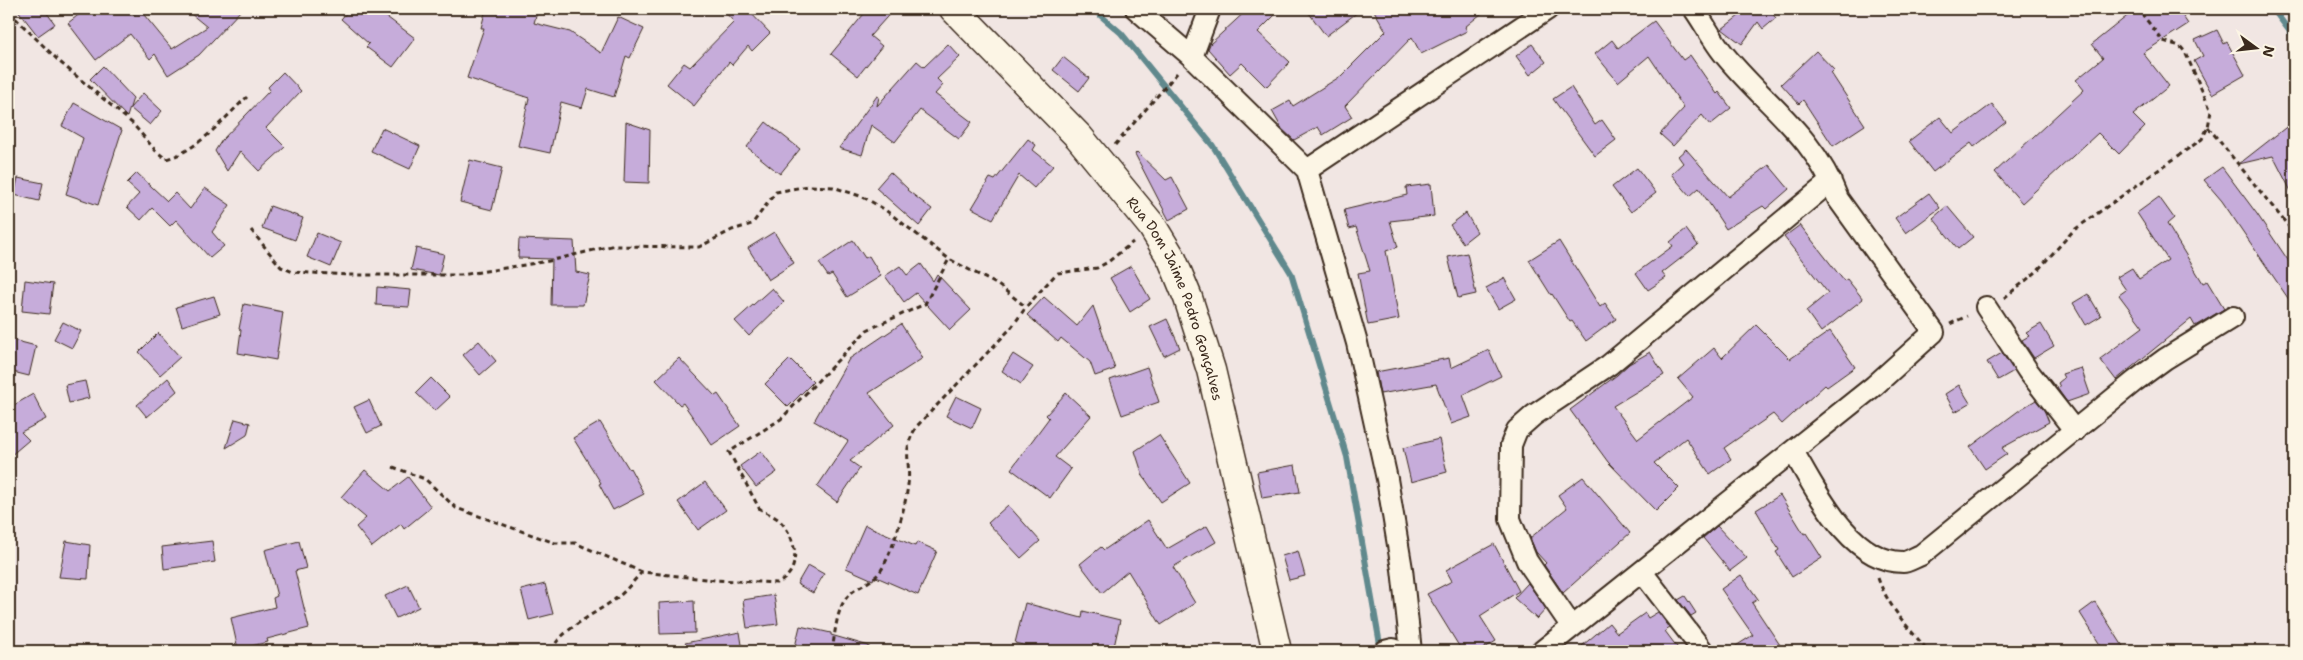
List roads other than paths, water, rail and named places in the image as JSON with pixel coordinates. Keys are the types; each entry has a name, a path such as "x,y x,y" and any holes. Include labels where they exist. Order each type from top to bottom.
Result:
{"main road":[{"name":"Rua Dom Jaime Pedro Gonçalves","path":"954,9 1079,137 1152,226 1172,259 1188,298 1211,370 1277,651"}],"street":[{"path":"1136,9 1192,57 1307,170 1357,343 1387,479 1402,569 1397,651"},
{"path":"1192,57 1210,9"},
{"path":"1307,170 1548,9"},
{"path":"1542,651 1874,386 1934,332 1838,199 1831,181 1800,133 1723,53 1694,9"},
{"path":"1572,627 1527,561 1510,519 1511,445 1517,430 1534,415 1609,364 1831,181"},
{"path":"1986,307 2028,371 2075,431"},
{"path":"1793,451 1838,523 1856,542 1874,555 1904,562 1920,555 2165,359 2233,317"},
{"path":"1642,572 1703,651"}],"waterway":[{"path":"1093,9 1121,33 1213,146 1291,273 1347,457 1381,650"},
{"path":"2273,9 2294,37"}]}
